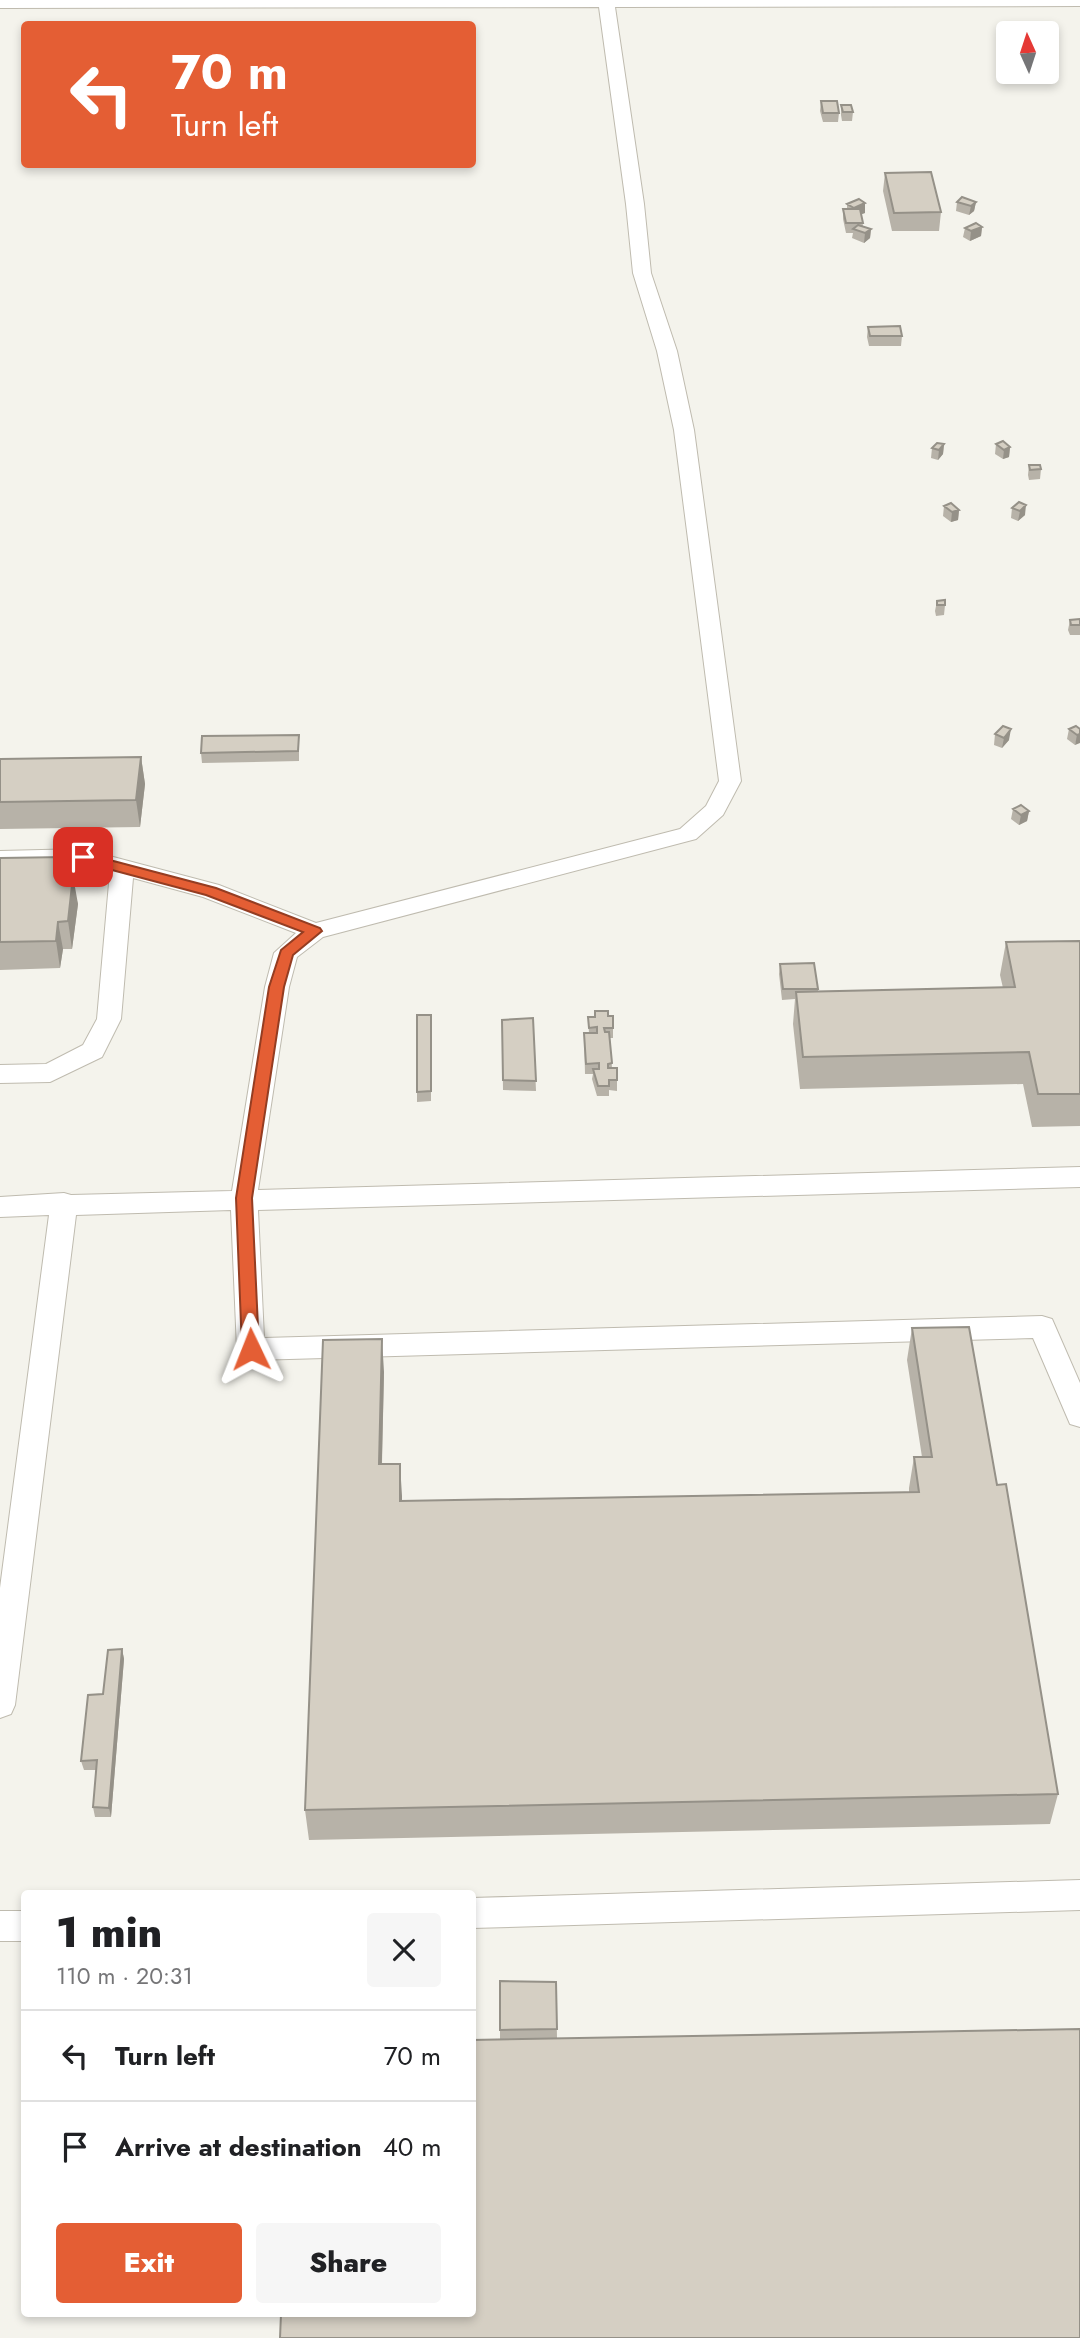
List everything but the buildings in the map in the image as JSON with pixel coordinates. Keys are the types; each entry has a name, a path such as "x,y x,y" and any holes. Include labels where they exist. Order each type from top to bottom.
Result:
{"lane":[{"path":"0,4 1080,1"},
{"path":"606,2 635,204 642,273 667,351 684,430 730,781 715,810 688,834 315,931 286,953 276,987 244,1198 251,1349 1042,1326 1080,1416"},
{"path":"0,859 83,857 211,891 315,931"},
{"path":"0,1074 50,1073 93,1051 109,1019 122,867"},
{"path":"0,1207 244,1198 1080,1177"},
{"path":"0,1705 64,1203"},
{"path":"476,1913 1080,1895"},
{"path":"0,1926 21,1926"}],"route":[{"path":"83,857 211,891 315,931 286,953 276,987 244,1198 251,1349"}]}
